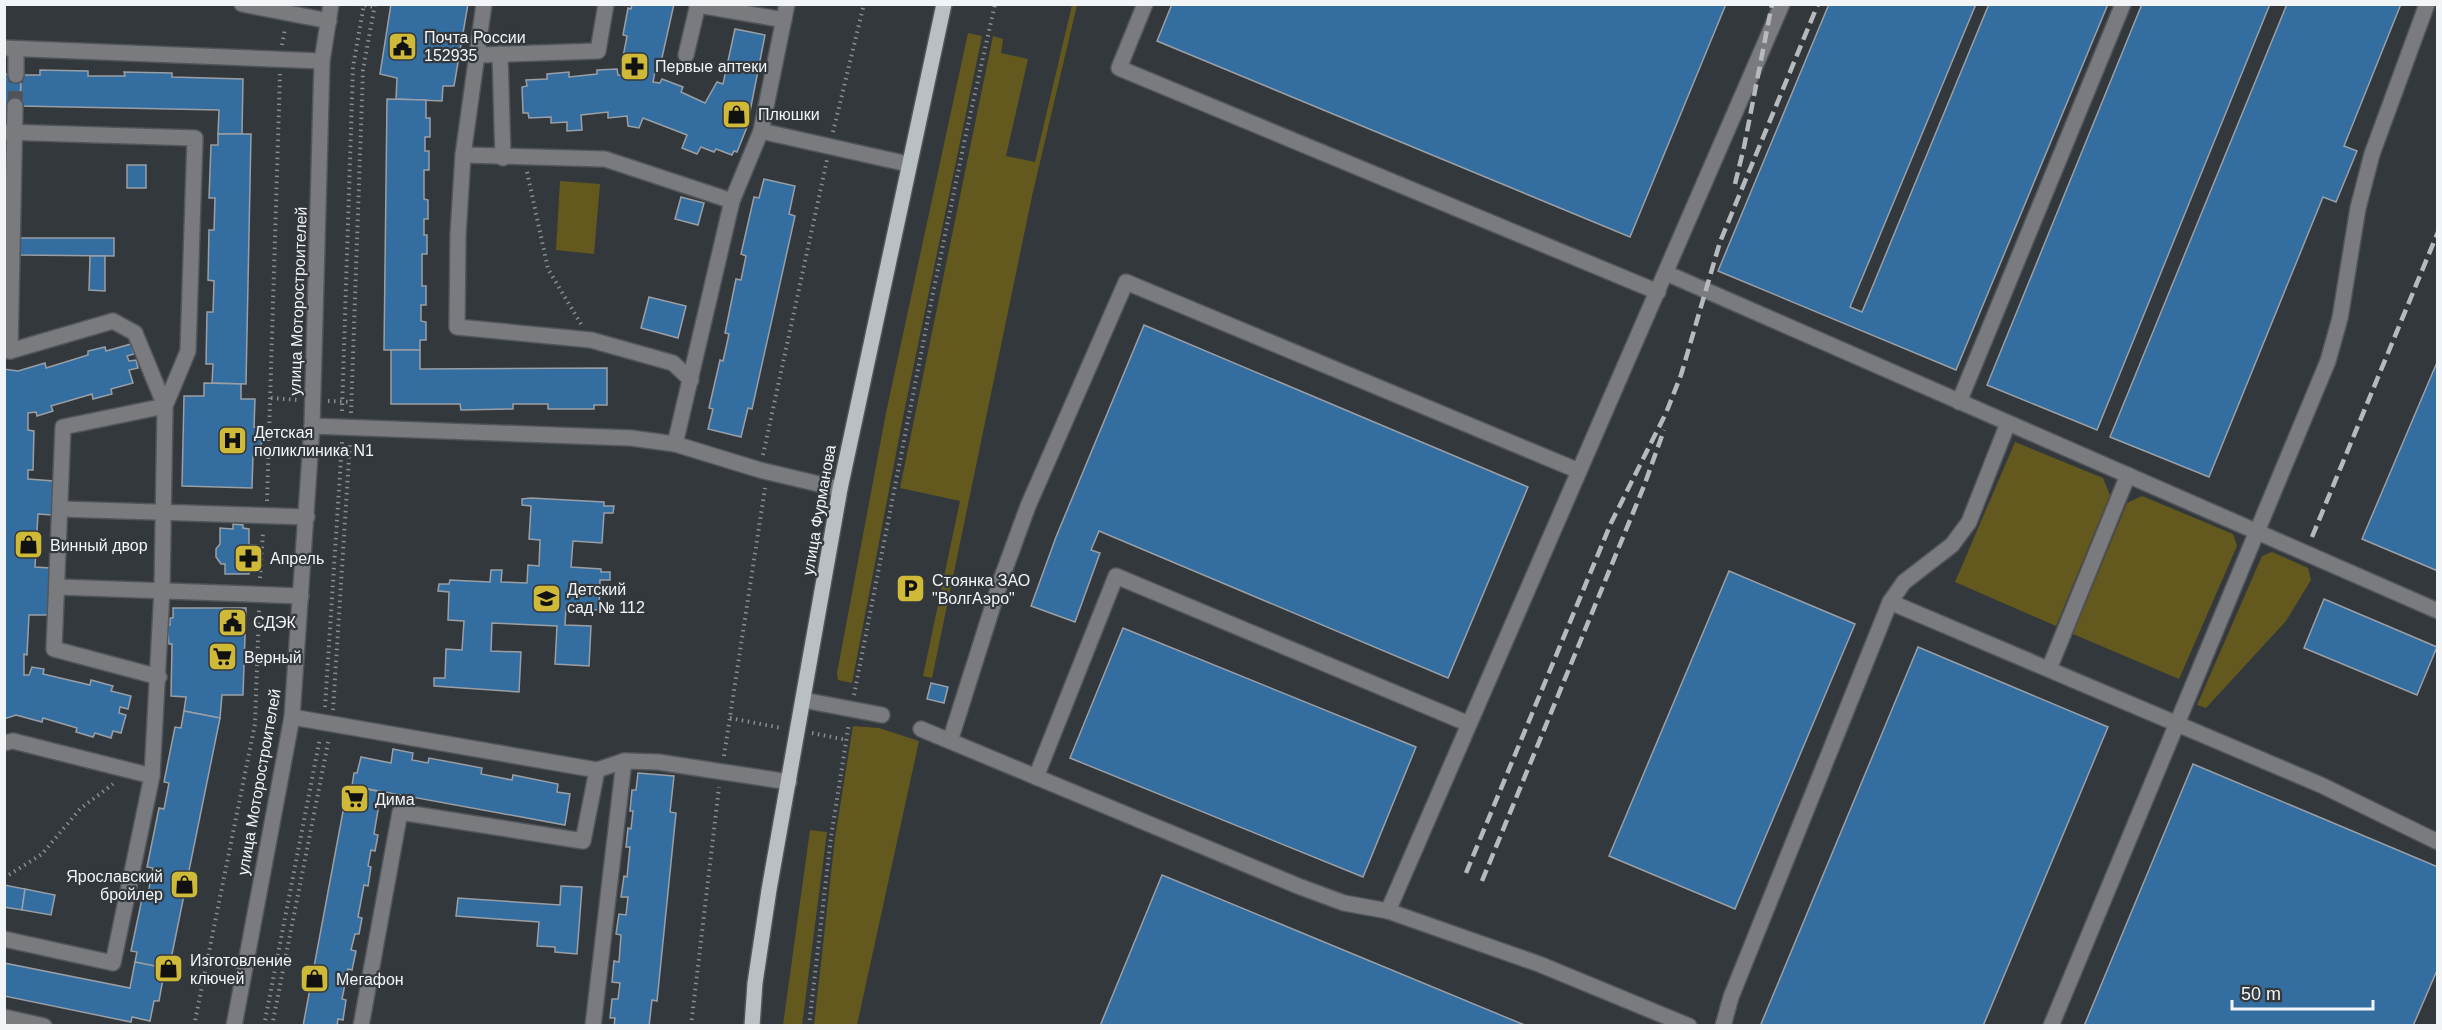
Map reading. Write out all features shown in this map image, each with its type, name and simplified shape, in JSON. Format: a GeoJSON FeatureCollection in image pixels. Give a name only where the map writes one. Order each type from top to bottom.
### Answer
{"type":"FeatureCollection","features":[{"type":"Feature","properties":{"kind":"main road","name":"улица Фурманова"},"geometry":{"type":"LineString","coordinates":[[752,1026],[755,983],[769,890],[840,489],[944,4]]}},
{"type":"Feature","properties":{"kind":"street"},"geometry":{"type":"LineString","coordinates":[[242,4],[329,21]]}},
{"type":"Feature","properties":{"kind":"street","name":"улица Моторостроителей"},"geometry":{"type":"LineString","coordinates":[[234,1026],[292,717],[312,426],[322,61],[332,4]]}},
{"type":"Feature","properties":{"kind":"street"},"geometry":{"type":"LineString","coordinates":[[484,4],[463,155],[458,235],[457,327],[591,340],[673,363],[691,380]]}},
{"type":"Feature","properties":{"kind":"street"},"geometry":{"type":"LineString","coordinates":[[477,55],[598,51],[606,4]]}},
{"type":"Feature","properties":{"kind":"street"},"geometry":{"type":"LineString","coordinates":[[1145,4],[1119,68],[1658,292]]}},
{"type":"Feature","properties":{"kind":"street"},"geometry":{"type":"LineString","coordinates":[[1388,911],[1782,4]]}},
{"type":"Feature","properties":{"kind":"street"},"geometry":{"type":"LineString","coordinates":[[1959,402],[2123,4]]}},
{"type":"Feature","properties":{"kind":"street"},"geometry":{"type":"LineString","coordinates":[[2051,1026],[2175,723],[2328,361],[2340,318],[2358,208],[2372,154],[2427,4]]}},
{"type":"Feature","properties":{"kind":"street"},"geometry":{"type":"LineString","coordinates":[[675,444],[732,201],[761,131],[786,12],[698,5],[686,55]]}},
{"type":"Feature","properties":{"kind":"street"},"geometry":{"type":"LineString","coordinates":[[15,75],[10,48],[322,61]]}},
{"type":"Feature","properties":{"kind":"street"},"geometry":{"type":"LineString","coordinates":[[500,54],[503,158]]}},
{"type":"Feature","properties":{"kind":"street"},"geometry":{"type":"LineString","coordinates":[[4,939],[113,963],[152,776],[159,677],[165,512],[165,406],[135,333],[113,321],[7,350],[9,132],[15,106]]}},
{"type":"Feature","properties":{"kind":"street"},"geometry":{"type":"LineString","coordinates":[[761,131],[908,164]]}},
{"type":"Feature","properties":{"kind":"street"},"geometry":{"type":"LineString","coordinates":[[9,132],[195,138],[188,351],[165,406]]}},
{"type":"Feature","properties":{"kind":"street"},"geometry":{"type":"LineString","coordinates":[[463,155],[525,159],[605,159],[732,201]]}},
{"type":"Feature","properties":{"kind":"street"},"geometry":{"type":"LineString","coordinates":[[1666,273],[2438,611]]}},
{"type":"Feature","properties":{"kind":"street"},"geometry":{"type":"LineString","coordinates":[[950,741],[1002,577],[1028,506],[1126,282],[1580,471]]}},
{"type":"Feature","properties":{"kind":"street"},"geometry":{"type":"LineString","coordinates":[[159,677],[54,650],[63,427],[165,406]]}},
{"type":"Feature","properties":{"kind":"street"},"geometry":{"type":"LineString","coordinates":[[1723,1026],[1731,997],[1890,602],[1904,582],[1952,545],[1968,522],[2008,423]]}},
{"type":"Feature","properties":{"kind":"street"},"geometry":{"type":"LineString","coordinates":[[312,426],[631,438],[675,444],[760,470],[840,489]]}},
{"type":"Feature","properties":{"kind":"street"},"geometry":{"type":"LineString","coordinates":[[2049,669],[2128,476]]}},
{"type":"Feature","properties":{"kind":"street"},"geometry":{"type":"LineString","coordinates":[[61,509],[307,517]]}},
{"type":"Feature","properties":{"kind":"street"},"geometry":{"type":"LineString","coordinates":[[1036,777],[1116,576],[1469,724]]}},
{"type":"Feature","properties":{"kind":"street"},"geometry":{"type":"LineString","coordinates":[[58,587],[301,596]]}},
{"type":"Feature","properties":{"kind":"street"},"geometry":{"type":"LineString","coordinates":[[1890,602],[2321,785],[2438,842]]}},
{"type":"Feature","properties":{"kind":"street"},"geometry":{"type":"LineString","coordinates":[[803,700],[882,715]]}},
{"type":"Feature","properties":{"kind":"street"},"geometry":{"type":"LineString","coordinates":[[292,717],[597,770],[624,761],[658,762],[789,782]]}},
{"type":"Feature","properties":{"kind":"street"},"geometry":{"type":"LineString","coordinates":[[921,729],[1344,903],[1388,911],[1539,964],[1689,1026]]}},
{"type":"Feature","properties":{"kind":"street"},"geometry":{"type":"LineString","coordinates":[[4,743],[13,741],[152,776]]}},
{"type":"Feature","properties":{"kind":"street"},"geometry":{"type":"LineString","coordinates":[[593,1026],[624,761]]}},
{"type":"Feature","properties":{"kind":"street"},"geometry":{"type":"LineString","coordinates":[[361,1026],[400,812],[583,841],[597,770]]}},
{"type":"Feature","properties":{"kind":"street"},"geometry":{"type":"LineString","coordinates":[[4,1017],[44,1026]]}},
{"type":"Feature","properties":{"kind":"path"},"geometry":{"type":"LineString","coordinates":[[692,1026],[722,771],[766,492],[760,470],[830,146],[864,4]]}},
{"type":"Feature","properties":{"kind":"path"},"geometry":{"type":"LineString","coordinates":[[808,1026],[831,837],[851,710],[931,304],[995,4]]}},
{"type":"Feature","properties":{"kind":"path"},"geometry":{"type":"LineString","coordinates":[[264,1026],[328,722],[327,694],[346,427],[353,67],[362,5],[374,6],[363,70],[346,427],[328,722],[272,1026]]}},
{"type":"Feature","properties":{"kind":"path"},"geometry":{"type":"LineString","coordinates":[[525,159],[542,250],[548,269],[591,340]]}},
{"type":"Feature","properties":{"kind":"path"},"geometry":{"type":"LineString","coordinates":[[4,878],[42,854],[80,809],[130,771]]}},
{"type":"Feature","properties":{"kind":"shaded area"},"geometry":{"type":"Polygon","coordinates":[[[1072,5],[1077,5],[1032,196],[932,678],[923,676],[960,501],[900,488],[993,36],[1003,39],[1001,53],[1028,59],[1006,156],[1035,162],[1072,5]]]}},
{"type":"Feature","properties":{"kind":"shaded area"},"geometry":{"type":"Polygon","coordinates":[[[968,33],[982,36],[903,417],[852,683],[838,680],[837,673],[886,413],[968,33]]]}},
{"type":"Feature","properties":{"kind":"shaded area"},"geometry":{"type":"Polygon","coordinates":[[[560,181],[600,184],[594,254],[556,250],[560,181]]]}},
{"type":"Feature","properties":{"kind":"shaded area"},"geometry":{"type":"Polygon","coordinates":[[[2015,442],[2103,478],[2110,495],[2056,626],[1955,582],[2015,442]]]}},
{"type":"Feature","properties":{"kind":"shaded area"},"geometry":{"type":"Polygon","coordinates":[[[2142,496],[2233,534],[2237,546],[2179,679],[2073,634],[2127,503],[2142,496]]]}},
{"type":"Feature","properties":{"kind":"shaded area"},"geometry":{"type":"Polygon","coordinates":[[[2272,552],[2308,568],[2311,580],[2286,621],[2206,708],[2197,705],[2262,556],[2272,552]]]}},
{"type":"Feature","properties":{"kind":"shaded area"},"geometry":{"type":"Polygon","coordinates":[[[853,726],[879,728],[919,741],[857,1025],[814,1025],[835,838],[853,726]]]}},
{"type":"Feature","properties":{"kind":"shaded area"},"geometry":{"type":"Polygon","coordinates":[[[810,830],[827,832],[802,1025],[783,1025],[810,830]]]}},
{"type":"Feature","properties":{"kind":"building"},"geometry":{"type":"Polygon","coordinates":[[[391,4],[468,4],[454,86],[443,86],[442,101],[396,99],[397,78],[380,74],[391,4]]]}},
{"type":"Feature","properties":{"kind":"building"},"geometry":{"type":"Polygon","coordinates":[[[632,4],[674,4],[661,62],[657,61],[653,82],[660,83],[662,79],[683,87],[681,92],[705,103],[717,82],[723,84],[735,29],[765,35],[747,127],[737,152],[734,151],[732,155],[716,149],[714,152],[701,147],[697,154],[682,148],[687,135],[643,118],[639,128],[628,126],[627,116],[608,118],[608,112],[581,115],[582,130],[567,131],[567,122],[551,123],[551,117],[529,118],[528,113],[523,113],[522,87],[527,86],[526,80],[547,79],[547,74],[569,72],[569,77],[597,74],[597,70],[617,69],[618,75],[624,76],[627,57],[623,57],[627,36],[623,35],[628,8],[631,9],[632,4]]]}},
{"type":"Feature","properties":{"kind":"building"},"geometry":{"type":"Polygon","coordinates":[[[1172,4],[1726,4],[1630,237],[1157,41],[1172,4]]]}},
{"type":"Feature","properties":{"kind":"building"},"geometry":{"type":"Polygon","coordinates":[[[1829,4],[1976,4],[1850,307],[1862,312],[1989,4],[2108,4],[1956,370],[1718,271],[1829,4]]]}},
{"type":"Feature","properties":{"kind":"building"},"geometry":{"type":"Polygon","coordinates":[[[2142,4],[2270,4],[2097,430],[1987,385],[2142,4]]]}},
{"type":"Feature","properties":{"kind":"building"},"geometry":{"type":"Polygon","coordinates":[[[2287,4],[2401,4],[2344,146],[2357,151],[2336,202],[2323,197],[2209,477],[2110,437],[2287,4]]]}},
{"type":"Feature","properties":{"kind":"building"},"geometry":{"type":"Polygon","coordinates":[[[40,70],[88,71],[88,76],[125,76],[124,72],[172,73],[172,77],[243,79],[242,134],[218,134],[219,110],[20,106],[21,75],[40,75],[40,70]]]}},
{"type":"Feature","properties":{"kind":"building"},"geometry":{"type":"Polygon","coordinates":[[[4,74],[21,75],[20,106],[4,106],[4,74]]]}},
{"type":"Feature","properties":{"kind":"building"},"geometry":{"type":"Polygon","coordinates":[[[387,99],[426,100],[426,118],[430,118],[430,137],[425,137],[425,151],[429,151],[429,170],[424,170],[424,199],[428,200],[428,219],[424,219],[427,254],[422,254],[422,286],[426,286],[426,305],[421,305],[421,321],[426,322],[426,340],[420,340],[420,350],[384,350],[387,99]]]}},
{"type":"Feature","properties":{"kind":"building"},"geometry":{"type":"Polygon","coordinates":[[[218,134],[251,134],[246,384],[212,383],[213,364],[206,364],[207,312],[213,312],[214,281],[208,280],[209,230],[214,230],[215,198],[209,198],[211,145],[218,145],[218,134]]]}},
{"type":"Feature","properties":{"kind":"building"},"geometry":{"type":"Polygon","coordinates":[[[127,165],[146,165],[146,188],[127,188],[127,165]]]}},
{"type":"Feature","properties":{"kind":"building"},"geometry":{"type":"Polygon","coordinates":[[[764,179],[795,186],[789,214],[795,216],[752,409],[748,408],[741,437],[708,429],[713,409],[709,408],[720,360],[723,361],[729,334],[725,333],[736,279],[741,280],[746,256],[741,254],[754,197],[759,198],[764,179]]]}},
{"type":"Feature","properties":{"kind":"building"},"geometry":{"type":"Polygon","coordinates":[[[681,197],[704,203],[698,225],[675,219],[681,197]]]}},
{"type":"Feature","properties":{"kind":"building"},"geometry":{"type":"Polygon","coordinates":[[[19,238],[114,238],[114,256],[19,255],[19,238]]]}},
{"type":"Feature","properties":{"kind":"building"},"geometry":{"type":"Polygon","coordinates":[[[90,256],[105,256],[105,291],[89,290],[90,256]]]}},
{"type":"Feature","properties":{"kind":"building"},"geometry":{"type":"Polygon","coordinates":[[[649,297],[686,306],[678,338],[641,328],[649,297]]]}},
{"type":"Feature","properties":{"kind":"building"},"geometry":{"type":"Polygon","coordinates":[[[1144,325],[1528,487],[1448,678],[1099,531],[1091,550],[1100,553],[1075,622],[1031,606],[1056,537],[1144,325]]]}},
{"type":"Feature","properties":{"kind":"building"},"geometry":{"type":"Polygon","coordinates":[[[131,344],[134,354],[127,356],[129,361],[136,360],[138,368],[129,370],[133,383],[111,389],[112,394],[93,399],[92,394],[51,406],[53,411],[37,416],[36,412],[28,413],[28,430],[34,431],[33,470],[28,470],[28,479],[54,481],[52,515],[38,514],[35,567],[51,568],[50,615],[29,615],[24,675],[29,675],[32,667],[44,669],[43,674],[90,685],[91,680],[113,686],[111,691],[131,696],[128,709],[120,707],[119,713],[126,715],[121,733],[113,731],[111,738],[95,733],[93,737],[76,732],[77,728],[43,718],[42,722],[16,715],[4,719],[4,369],[18,371],[45,363],[46,368],[88,355],[88,351],[105,347],[106,351],[131,344]]]}},
{"type":"Feature","properties":{"kind":"building"},"geometry":{"type":"Polygon","coordinates":[[[391,350],[420,350],[420,369],[607,368],[607,405],[594,405],[594,409],[548,409],[548,404],[513,404],[513,409],[461,410],[460,404],[391,404],[391,350]]]}},
{"type":"Feature","properties":{"kind":"building"},"geometry":{"type":"Polygon","coordinates":[[[2438,360],[2438,571],[2362,539],[2438,360]]]}},
{"type":"Feature","properties":{"kind":"building"},"geometry":{"type":"Polygon","coordinates":[[[204,383],[241,384],[241,399],[255,399],[254,427],[262,427],[261,456],[253,456],[252,488],[182,486],[184,396],[204,396],[204,383]]]}},
{"type":"Feature","properties":{"kind":"building"},"geometry":{"type":"Polygon","coordinates":[[[522,499],[604,502],[604,506],[614,506],[613,513],[604,513],[602,543],[573,541],[571,567],[601,569],[601,572],[610,572],[610,580],[600,580],[599,610],[566,608],[565,625],[591,626],[589,666],[555,664],[557,626],[492,623],[491,651],[521,652],[519,692],[434,686],[434,678],[445,678],[446,649],[462,650],[464,621],[448,620],[449,592],[438,591],[439,584],[449,584],[450,580],[490,582],[491,570],[502,570],[501,582],[527,583],[528,565],[539,566],[540,540],[529,539],[531,506],[522,505],[522,499]]]}},
{"type":"Feature","properties":{"kind":"building"},"geometry":{"type":"Polygon","coordinates":[[[233,524],[243,525],[243,528],[249,529],[249,545],[256,545],[256,566],[249,566],[249,574],[225,574],[225,564],[221,564],[216,557],[216,549],[220,544],[220,528],[233,529],[233,524]]]}},
{"type":"Feature","properties":{"kind":"building"},"geometry":{"type":"Polygon","coordinates":[[[1729,571],[1855,624],[1735,909],[1609,856],[1729,571]]]}},
{"type":"Feature","properties":{"kind":"building"},"geometry":{"type":"Polygon","coordinates":[[[2324,599],[2437,647],[2417,695],[2304,648],[2324,599]]]}},
{"type":"Feature","properties":{"kind":"building"},"geometry":{"type":"Polygon","coordinates":[[[173,608],[246,608],[243,695],[222,695],[220,718],[184,711],[186,697],[171,696],[172,644],[169,644],[167,625],[170,625],[170,618],[173,618],[173,608]]]}},
{"type":"Feature","properties":{"kind":"building"},"geometry":{"type":"Polygon","coordinates":[[[1123,628],[1416,747],[1363,877],[1070,758],[1123,628]]]}},
{"type":"Feature","properties":{"kind":"building"},"geometry":{"type":"Polygon","coordinates":[[[1918,647],[2108,727],[1983,1026],[1764,1026],[1761,1024],[1918,647]]]}},
{"type":"Feature","properties":{"kind":"building"},"geometry":{"type":"Polygon","coordinates":[[[931,683],[948,687],[944,703],[927,699],[931,683]]]}},
{"type":"Feature","properties":{"kind":"building"},"geometry":{"type":"Polygon","coordinates":[[[184,711],[220,718],[169,969],[135,962],[137,952],[131,951],[143,894],[148,894],[153,868],[147,867],[159,808],[164,809],[169,783],[164,782],[175,727],[181,728],[184,711]]]}},
{"type":"Feature","properties":{"kind":"building"},"geometry":{"type":"Polygon","coordinates":[[[393,749],[413,753],[412,760],[428,763],[429,758],[482,768],[481,774],[512,780],[513,775],[558,784],[557,792],[570,794],[565,825],[352,786],[354,773],[357,773],[361,757],[391,763],[393,749]]]}},
{"type":"Feature","properties":{"kind":"building"},"geometry":{"type":"Polygon","coordinates":[[[2193,764],[2438,867],[2438,968],[2413,1026],[2084,1026],[2193,764]]]}},
{"type":"Feature","properties":{"kind":"building"},"geometry":{"type":"Polygon","coordinates":[[[638,773],[674,776],[670,812],[676,813],[657,1001],[652,1000],[649,1026],[614,1026],[615,1018],[610,1018],[612,999],[618,999],[620,983],[612,982],[614,961],[619,962],[621,935],[616,934],[619,914],[626,915],[628,897],[621,897],[624,876],[627,877],[630,847],[626,847],[633,811],[630,811],[632,790],[636,790],[638,773]]]}},
{"type":"Feature","properties":{"kind":"building"},"geometry":{"type":"Polygon","coordinates":[[[352,786],[381,792],[374,834],[378,835],[375,851],[371,850],[368,886],[364,885],[358,917],[362,918],[359,934],[355,934],[351,950],[356,951],[352,970],[348,969],[342,999],[346,1000],[343,1020],[338,1019],[337,1026],[303,1026],[344,806],[348,807],[352,786]]]}},
{"type":"Feature","properties":{"kind":"building"},"geometry":{"type":"Polygon","coordinates":[[[1162,875],[1527,1026],[1100,1026],[1162,875]]]}},
{"type":"Feature","properties":{"kind":"building"},"geometry":{"type":"Polygon","coordinates":[[[4,885],[25,889],[22,910],[4,907],[4,885]]]}},
{"type":"Feature","properties":{"kind":"building"},"geometry":{"type":"Polygon","coordinates":[[[561,886],[582,887],[577,954],[555,952],[555,947],[537,946],[539,922],[456,916],[458,898],[560,905],[561,886]]]}},
{"type":"Feature","properties":{"kind":"building"},"geometry":{"type":"Polygon","coordinates":[[[25,889],[55,895],[51,915],[22,910],[25,889]]]}},
{"type":"Feature","properties":{"kind":"building"},"geometry":{"type":"Polygon","coordinates":[[[135,962],[165,968],[159,1001],[154,1001],[150,1021],[132,1017],[131,1022],[4,996],[4,963],[130,988],[135,962]]]}},
{"type":"Feature","properties":{"kind":"tunnel"},"geometry":{"type":"LineString","coordinates":[[15,106],[16,75]]}},
{"type":"Feature","properties":{"kind":"railway"},"geometry":{"type":"LineString","coordinates":[[1735,184],[1772,4]]}},
{"type":"Feature","properties":{"kind":"railway"},"geometry":{"type":"LineString","coordinates":[[1466,873],[1611,523],[1666,413],[1681,375],[1720,242],[1818,4]]}},
{"type":"Feature","properties":{"kind":"railway"},"geometry":{"type":"LineString","coordinates":[[2312,537],[2438,232]]}},
{"type":"Feature","properties":{"kind":"railway"},"geometry":{"type":"LineString","coordinates":[[1482,881],[1644,486],[1664,430]]}},
{"type":"Feature","properties":{"kind":"place","name":"Почта России 152935"},"geometry":{"type":"Point","coordinates":[403,46]}},
{"type":"Feature","properties":{"kind":"place","name":"Первые аптеки"},"geometry":{"type":"Point","coordinates":[634,66]}},
{"type":"Feature","properties":{"kind":"place","name":"Плюшки"},"geometry":{"type":"Point","coordinates":[737,114]}},
{"type":"Feature","properties":{"kind":"place","name":"Детская поликлиника N1"},"geometry":{"type":"Point","coordinates":[233,441]}},
{"type":"Feature","properties":{"kind":"place","name":"Винный двор"},"geometry":{"type":"Point","coordinates":[29,545]}},
{"type":"Feature","properties":{"kind":"place","name":"Апрель"},"geometry":{"type":"Point","coordinates":[249,558]}},
{"type":"Feature","properties":{"kind":"place","name":"Стоянка ЗАО \"ВолгАэро\""},"geometry":{"type":"Point","coordinates":[911,589]}},
{"type":"Feature","properties":{"kind":"place","name":"Детский сад № 112"},"geometry":{"type":"Point","coordinates":[546,598]}},
{"type":"Feature","properties":{"kind":"place","name":"СДЭК"},"geometry":{"type":"Point","coordinates":[232,622]}},
{"type":"Feature","properties":{"kind":"place","name":"Верный"},"geometry":{"type":"Point","coordinates":[223,657]}},
{"type":"Feature","properties":{"kind":"place","name":"Дима"},"geometry":{"type":"Point","coordinates":[354,799]}},
{"type":"Feature","properties":{"kind":"place","name":"Ярославский бройлер"},"geometry":{"type":"Point","coordinates":[184,885]}},
{"type":"Feature","properties":{"kind":"place","name":"Изготовление ключей"},"geometry":{"type":"Point","coordinates":[169,969]}},
{"type":"Feature","properties":{"kind":"place","name":"Мегафон"},"geometry":{"type":"Point","coordinates":[315,979]}}]}
